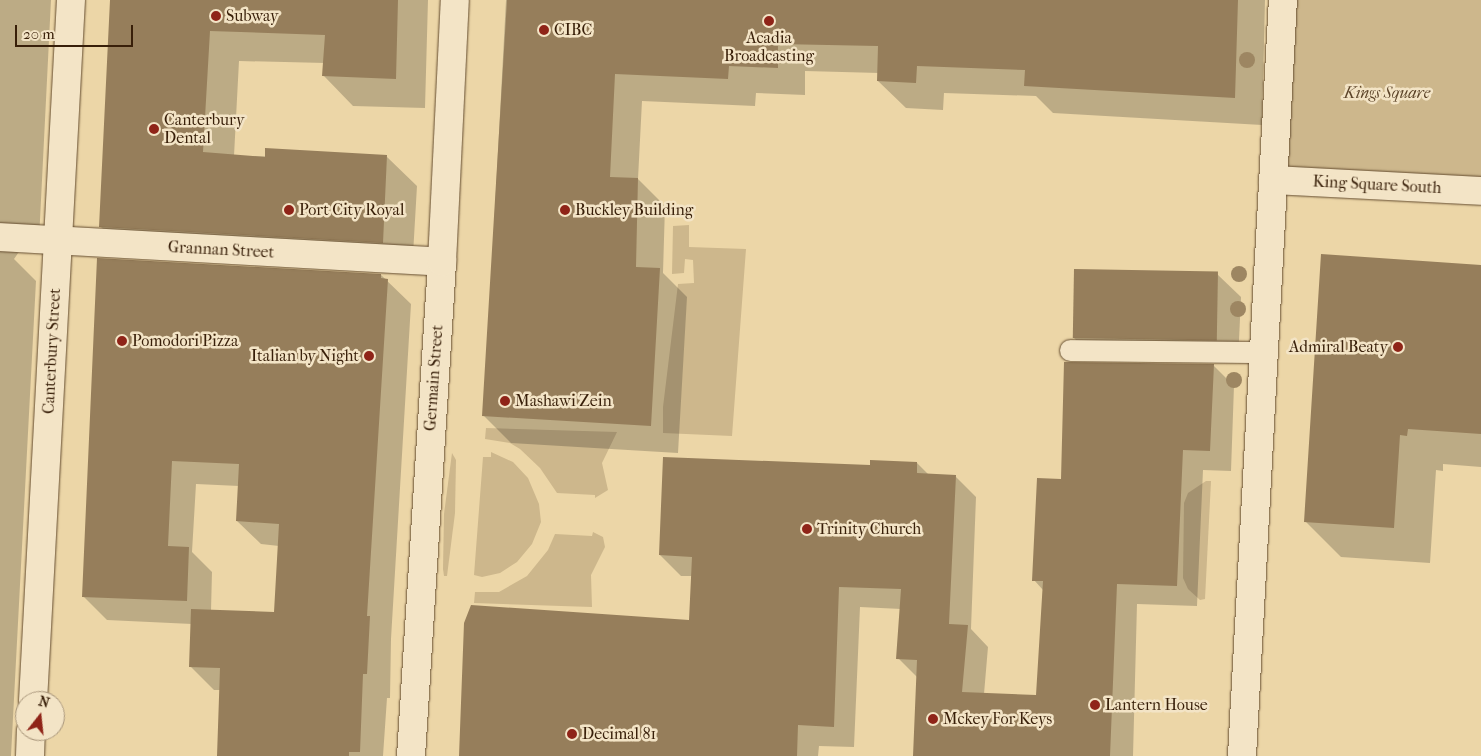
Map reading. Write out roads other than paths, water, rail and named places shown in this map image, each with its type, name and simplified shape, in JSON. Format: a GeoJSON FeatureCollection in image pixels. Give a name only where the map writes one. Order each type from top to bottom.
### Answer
{"type":"FeatureCollection","features":[{"type":"Feature","properties":{"kind":"street","name":"Canterbury Street"},"geometry":{"type":"LineString","coordinates":[[34,691],[71,0]]}},
{"type":"Feature","properties":{"kind":"street","name":"Germain Street"},"geometry":{"type":"LineString","coordinates":[[411,756],[442,262],[455,0]]}},
{"type":"Feature","properties":{"kind":"street"},"geometry":{"type":"LineString","coordinates":[[1242,756],[1283,0]]}},
{"type":"Feature","properties":{"kind":"street","name":"King Square South"},"geometry":{"type":"LineString","coordinates":[[1273,180],[1481,191]]}},
{"type":"Feature","properties":{"kind":"street","name":"Grannan Street"},"geometry":{"type":"LineString","coordinates":[[0,237],[442,262]]}},
{"type":"Feature","properties":{"kind":"street"},"geometry":{"type":"LineString","coordinates":[[30,756],[31,741]]}},
{"type":"Feature","properties":{"kind":"lane"},"geometry":{"type":"LineString","coordinates":[[1070,350],[1264,352]]}},
{"type":"Feature","properties":{"kind":"place","name":"Subway"},"geometry":{"type":"Point","coordinates":[216,16]}},
{"type":"Feature","properties":{"kind":"place","name":"Acadia Broadcasting"},"geometry":{"type":"Point","coordinates":[769,21]}},
{"type":"Feature","properties":{"kind":"place","name":"CIBC"},"geometry":{"type":"Point","coordinates":[544,30]}},
{"type":"Feature","properties":{"kind":"place","name":"Canterbury Dental"},"geometry":{"type":"Point","coordinates":[154,129]}},
{"type":"Feature","properties":{"kind":"place","name":"Port City Royal"},"geometry":{"type":"Point","coordinates":[289,210]}},
{"type":"Feature","properties":{"kind":"place","name":"Buckley Building"},"geometry":{"type":"Point","coordinates":[565,210]}},
{"type":"Feature","properties":{"kind":"place","name":"Pomodori Pizza"},"geometry":{"type":"Point","coordinates":[122,341]}},
{"type":"Feature","properties":{"kind":"place","name":"Admiral Beaty"},"geometry":{"type":"Point","coordinates":[1398,347]}},
{"type":"Feature","properties":{"kind":"place","name":"Italian by Night"},"geometry":{"type":"Point","coordinates":[369,356]}},
{"type":"Feature","properties":{"kind":"place","name":"Mashawi Zein"},"geometry":{"type":"Point","coordinates":[505,401]}},
{"type":"Feature","properties":{"kind":"place","name":"Trinity Church"},"geometry":{"type":"Point","coordinates":[807,529]}},
{"type":"Feature","properties":{"kind":"place","name":"Lantern House"},"geometry":{"type":"Point","coordinates":[1095,705]}},
{"type":"Feature","properties":{"kind":"place","name":"Mckey For Keys"},"geometry":{"type":"Point","coordinates":[933,719]}},
{"type":"Feature","properties":{"kind":"place","name":"Decimal 81"},"geometry":{"type":"Point","coordinates":[572,734]}},
{"type":"Feature","properties":{"kind":"park label","name":"Kings Square"},"geometry":{"type":"Point","coordinates":[1387,93]}}]}
